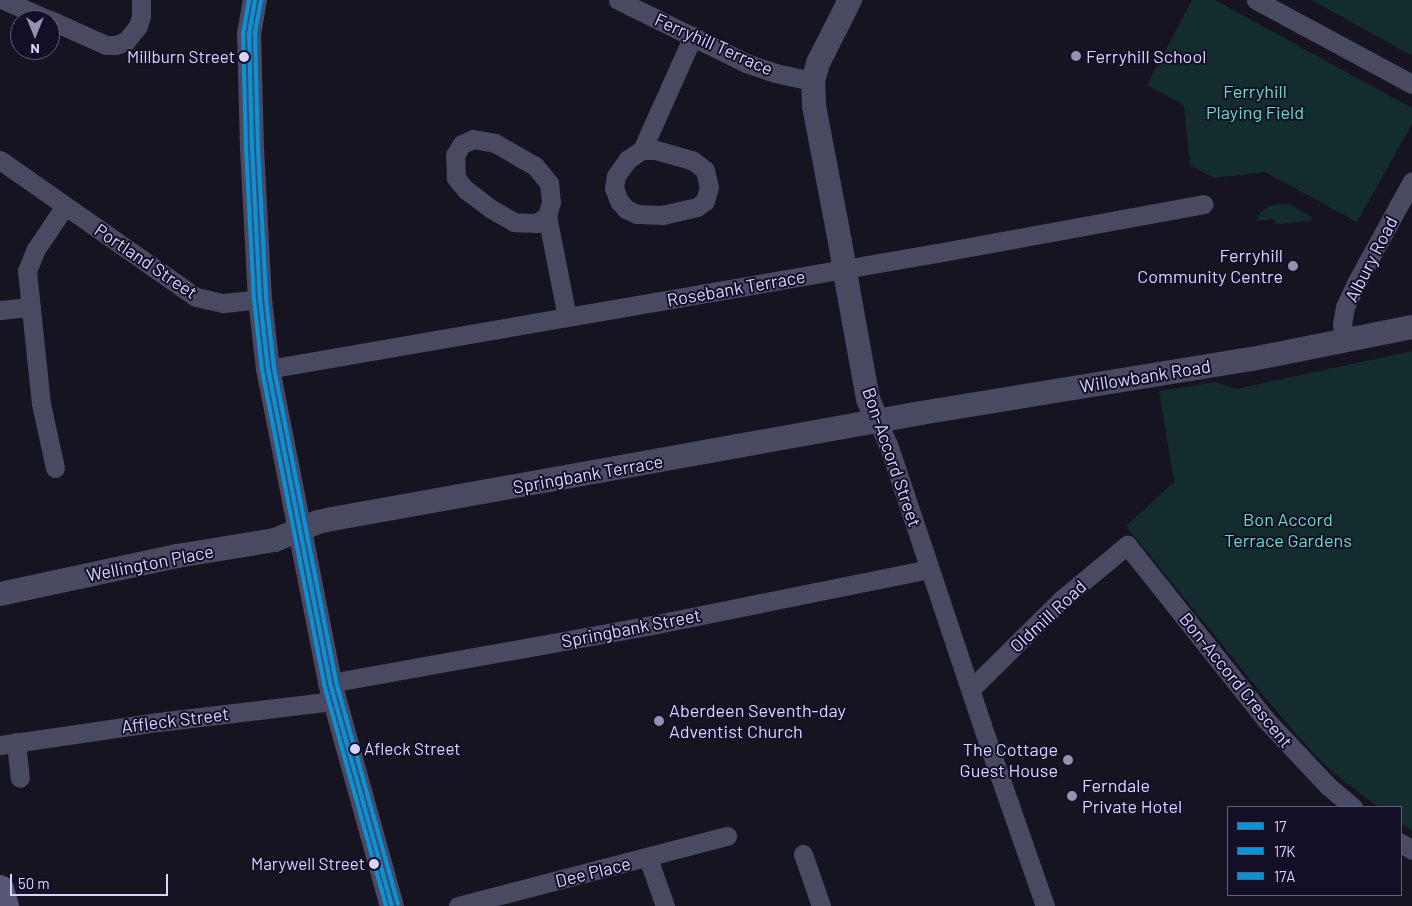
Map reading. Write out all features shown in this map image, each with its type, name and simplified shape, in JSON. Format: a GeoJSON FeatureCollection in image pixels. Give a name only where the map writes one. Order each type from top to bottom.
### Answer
{"type":"FeatureCollection","features":[{"type":"Feature","properties":{"kind":"main road"},"geometry":{"type":"LineString","coordinates":[[0,890],[5,906]]}},
{"type":"Feature","properties":{"kind":"street"},"geometry":{"type":"LineString","coordinates":[[4,0],[27,10]]}},
{"type":"Feature","properties":{"kind":"street"},"geometry":{"type":"LineString","coordinates":[[60,24],[106,45],[116,45],[126,40],[138,26],[141,16],[141,0]]}},
{"type":"Feature","properties":{"kind":"street"},"geometry":{"type":"LineString","coordinates":[[255,0],[249,34],[260,299],[268,369],[333,692],[392,906]]}},
{"type":"Feature","properties":{"kind":"street","name":"Ferryhill Terrace"},"geometry":{"type":"LineString","coordinates":[[618,0],[746,63],[775,73],[813,81]]}},
{"type":"Feature","properties":{"kind":"street","name":"Bon-Accord Street"},"geometry":{"type":"LineString","coordinates":[[850,0],[818,63],[813,81],[814,106],[868,399],[888,444],[1045,906]]}},
{"type":"Feature","properties":{"kind":"street"},"geometry":{"type":"LineString","coordinates":[[1256,0],[1412,84]]}},
{"type":"Feature","properties":{"kind":"street"},"geometry":{"type":"LineString","coordinates":[[642,150],[662,151],[692,160],[705,170],[709,187],[705,201],[697,207],[663,215],[637,214],[626,209],[619,201],[614,188],[616,176],[627,160],[642,150],[693,36]]}},
{"type":"Feature","properties":{"kind":"street"},"geometry":{"type":"LineString","coordinates":[[548,216],[537,223],[514,222],[490,208],[466,190],[456,178],[455,156],[462,144],[473,139],[495,143],[535,166],[549,183],[551,202],[548,216],[567,317]]}},
{"type":"Feature","properties":{"kind":"street","name":"Portland Street"},"geometry":{"type":"LineString","coordinates":[[0,160],[196,297],[223,303],[260,299]]}},
{"type":"Feature","properties":{"kind":"street","name":"Albury Road"},"geometry":{"type":"LineString","coordinates":[[1345,341],[1342,324],[1345,307],[1356,283],[1412,181]]}},
{"type":"Feature","properties":{"kind":"street","name":"Rosebank Terrace"},"geometry":{"type":"LineString","coordinates":[[268,369],[1204,204]]}},
{"type":"Feature","properties":{"kind":"street"},"geometry":{"type":"LineString","coordinates":[[55,468],[41,404],[27,271],[36,249],[66,206]]}},
{"type":"Feature","properties":{"kind":"street"},"geometry":{"type":"LineString","coordinates":[[0,310],[31,307]]}},
{"type":"Feature","properties":{"kind":"street","name":"Willowbank Road"},"geometry":{"type":"LineString","coordinates":[[878,422],[1252,359],[1412,327]]}},
{"type":"Feature","properties":{"kind":"street","name":"Springbank Terrace"},"geometry":{"type":"LineString","coordinates":[[300,530],[332,519],[878,422]]}},
{"type":"Feature","properties":{"kind":"street","name":"Wellington Place"},"geometry":{"type":"LineString","coordinates":[[0,594],[177,556],[275,540],[300,530]]}},
{"type":"Feature","properties":{"kind":"street","name":"Oldmill Road"},"geometry":{"type":"LineString","coordinates":[[971,689],[1062,600],[1127,545]]}},
{"type":"Feature","properties":{"kind":"street","name":"Bon-Accord Crescent"},"geometry":{"type":"LineString","coordinates":[[1127,545],[1266,720],[1328,786],[1352,806]]}},
{"type":"Feature","properties":{"kind":"street","name":"Springbank Street"},"geometry":{"type":"LineString","coordinates":[[333,692],[930,569]]}},
{"type":"Feature","properties":{"kind":"street","name":"Affleck Street"},"geometry":{"type":"LineString","coordinates":[[20,778],[8,744],[158,722],[333,692]]}},
{"type":"Feature","properties":{"kind":"street","name":"Dee Place"},"geometry":{"type":"LineString","coordinates":[[458,906],[727,836]]}},
{"type":"Feature","properties":{"kind":"street"},"geometry":{"type":"LineString","coordinates":[[803,854],[821,906]]}},
{"type":"Feature","properties":{"kind":"street"},"geometry":{"type":"LineString","coordinates":[[648,858],[665,906]]}},
{"type":"Feature","properties":{"kind":"green space","name":"Ferryhill Playing Field"},"geometry":{"type":"Polygon","coordinates":[[[1192,0],[1215,0],[1412,108],[1412,124],[1357,222],[1265,172],[1215,178],[1190,166],[1184,105],[1147,85],[1192,0]]]}},
{"type":"Feature","properties":{"kind":"green space"},"geometry":{"type":"Polygon","coordinates":[[[1312,0],[1412,0],[1412,56],[1312,0]]]}},
{"type":"Feature","properties":{"kind":"green space"},"geometry":{"type":"Polygon","coordinates":[[[1289,204],[1312,217],[1311,221],[1275,224],[1274,219],[1256,221],[1261,212],[1272,205],[1289,204]]]}},
{"type":"Feature","properties":{"kind":"green space","name":"Bon Accord Terrace Gardens"},"geometry":{"type":"Polygon","coordinates":[[[1412,351],[1412,831],[1402,824],[1402,806],[1377,806],[1336,775],[1312,752],[1261,693],[1126,526],[1174,482],[1159,391],[1215,382],[1236,389],[1412,351]]]}},
{"type":"Feature","properties":{"kind":"transit line","name":"17K"},"geometry":{"type":"LineString","coordinates":[[249,0],[243,33],[246,148],[254,299],[262,370],[324,684],[386,906]]}},
{"type":"Feature","properties":{"kind":"transit line","name":"17"},"geometry":{"type":"LineString","coordinates":[[255,0],[249,33],[252,148],[260,299],[268,369],[330,683],[392,906]]}},
{"type":"Feature","properties":{"kind":"transit line","name":"17A"},"geometry":{"type":"LineString","coordinates":[[261,1],[255,33],[258,148],[266,298],[274,368],[336,682],[398,904]]}},
{"type":"Feature","properties":{"kind":"place","name":"Ferryhill School"},"geometry":{"type":"Point","coordinates":[1076,56]}},
{"type":"Feature","properties":{"kind":"place","name":"Millburn Street"},"geometry":{"type":"Point","coordinates":[244,57]}},
{"type":"Feature","properties":{"kind":"place","name":"Ferryhill Community Centre"},"geometry":{"type":"Point","coordinates":[1293,266]}},
{"type":"Feature","properties":{"kind":"place","name":"Aberdeen Seventh-day Adventist Church"},"geometry":{"type":"Point","coordinates":[659,721]}},
{"type":"Feature","properties":{"kind":"place","name":"Afleck Street"},"geometry":{"type":"Point","coordinates":[355,749]}},
{"type":"Feature","properties":{"kind":"place","name":"The Cottage Guest House"},"geometry":{"type":"Point","coordinates":[1068,760]}},
{"type":"Feature","properties":{"kind":"place","name":"Ferndale Private Hotel"},"geometry":{"type":"Point","coordinates":[1072,796]}},
{"type":"Feature","properties":{"kind":"place","name":"Marywell Street"},"geometry":{"type":"Point","coordinates":[374,864]}}]}
